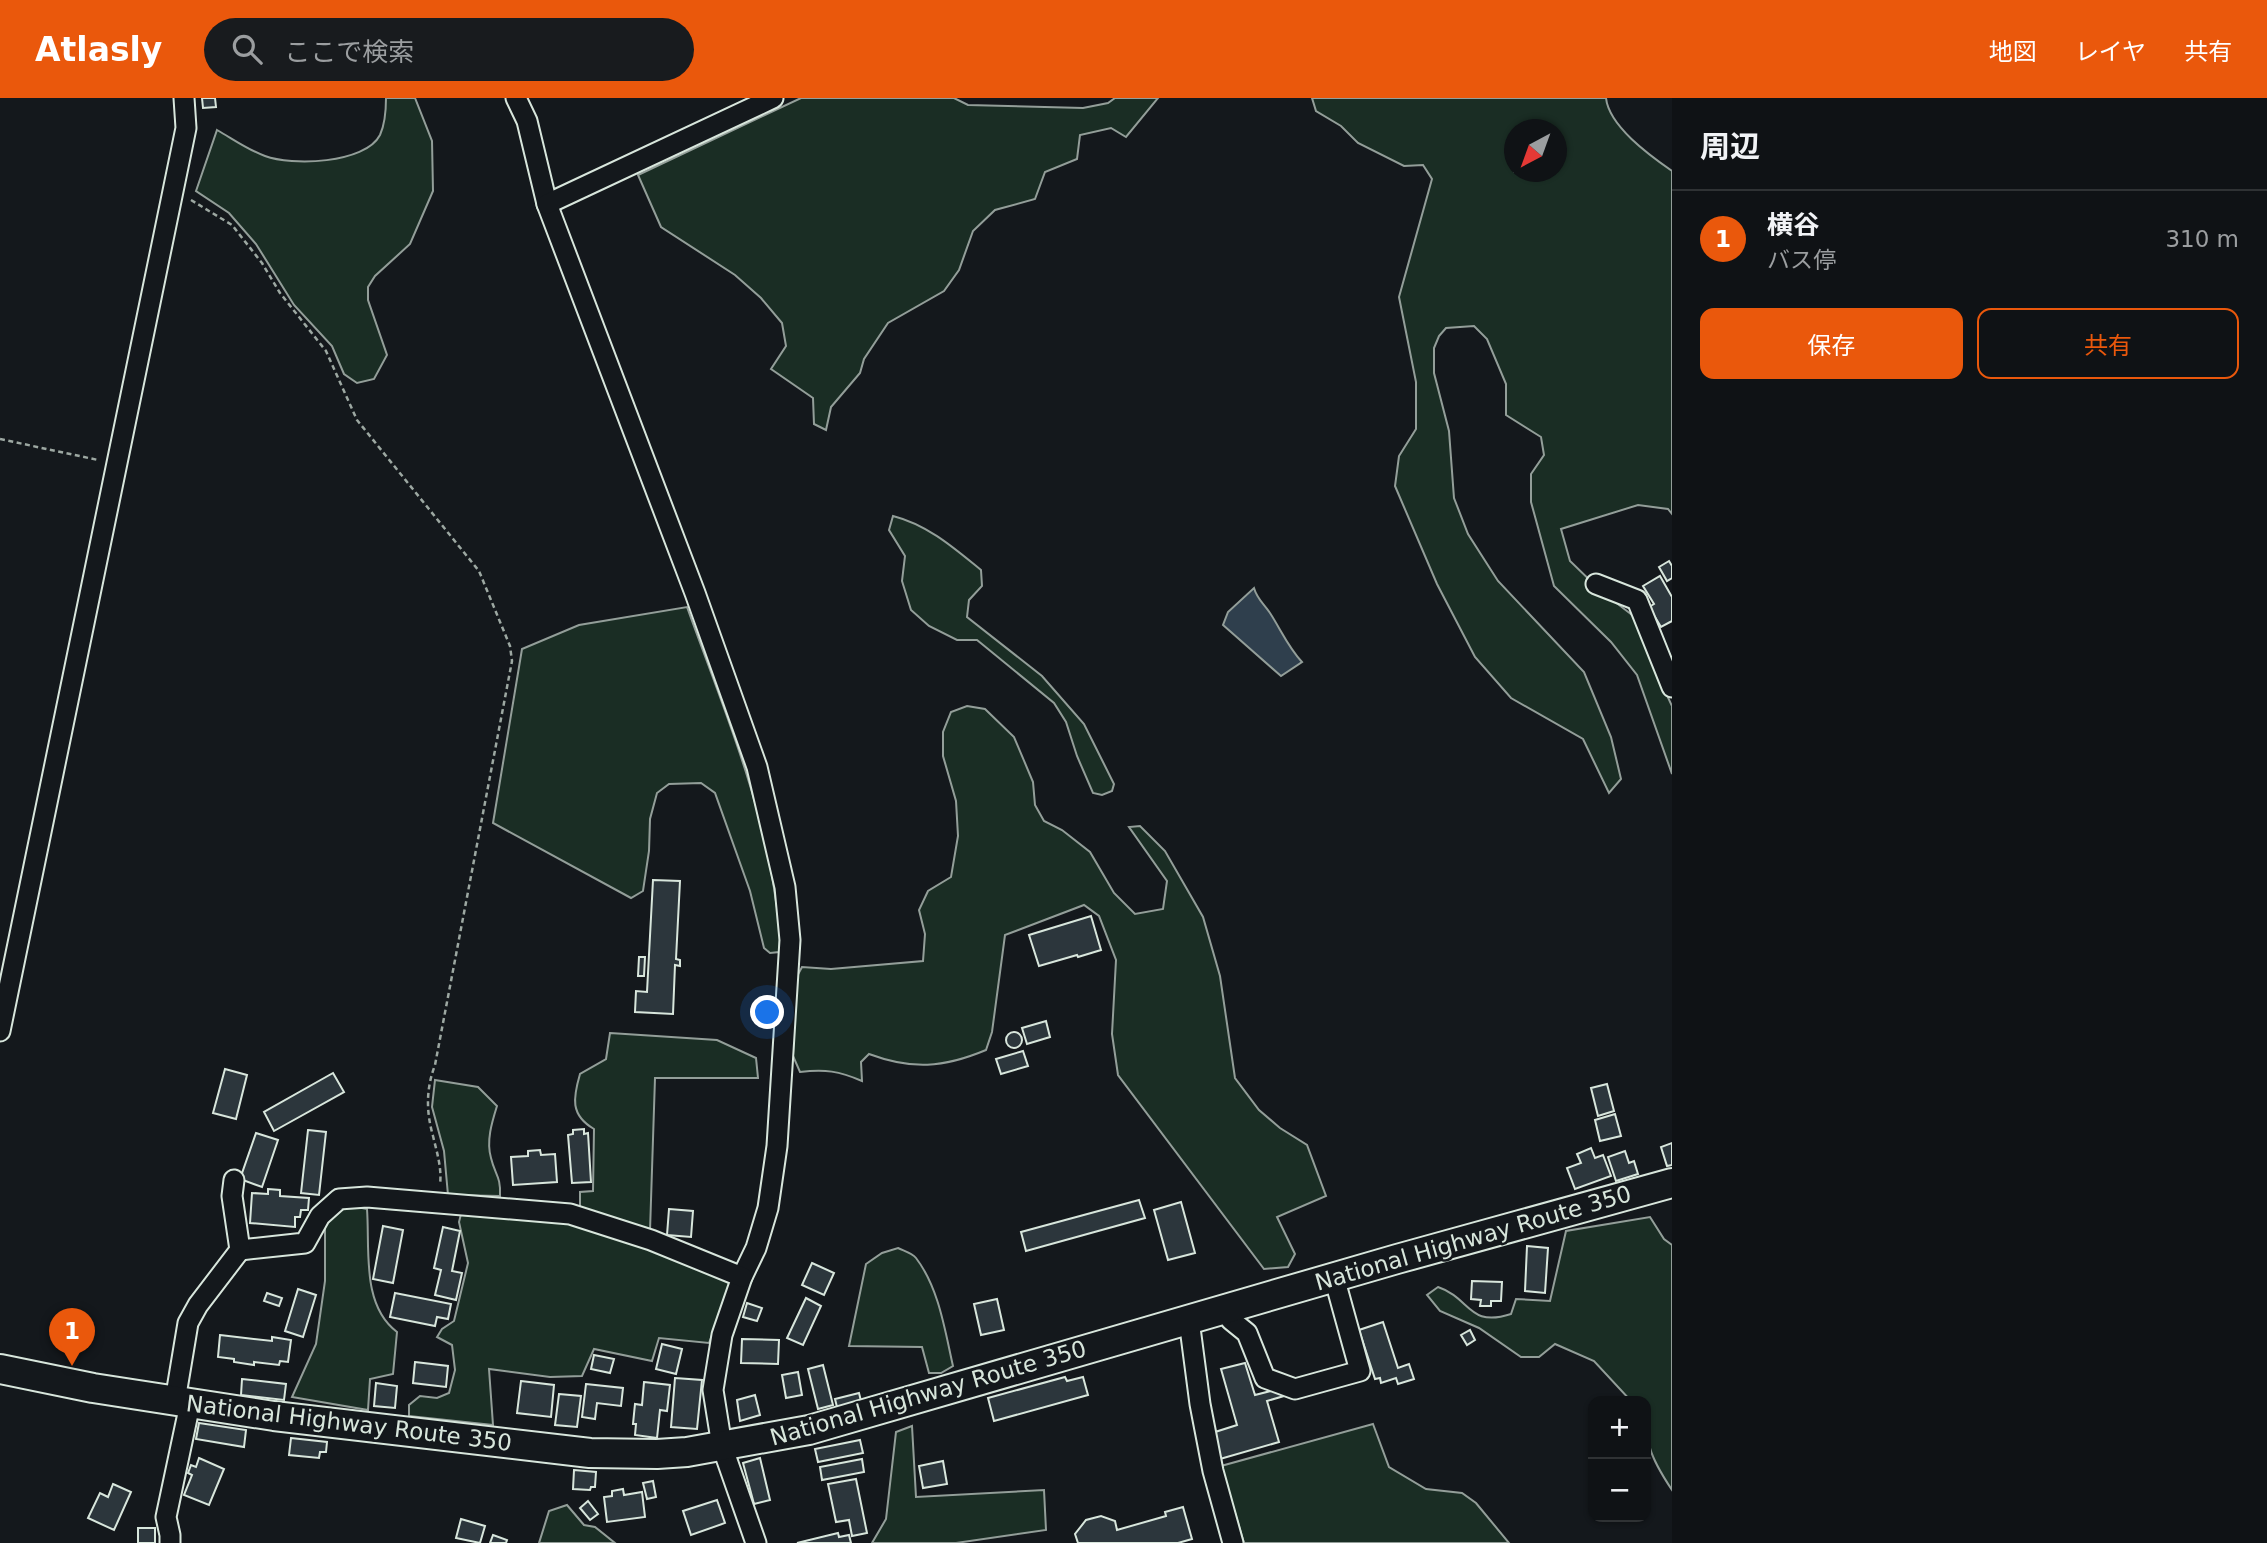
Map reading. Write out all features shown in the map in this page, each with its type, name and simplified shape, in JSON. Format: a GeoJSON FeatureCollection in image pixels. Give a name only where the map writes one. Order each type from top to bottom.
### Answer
{"type":"FeatureCollection","features":[{"type":"Feature","properties":{"kind":"highway","name":"National Highway Route 350"},"geometry":{"type":"LineString","coordinates":[[0,1369],[93,1388],[183,1402],[590,1453],[657,1454],[722,1447],[809,1430],[1334,1277],[1672,1183]]}},
{"type":"Feature","properties":{"kind":"street"},"geometry":{"type":"LineString","coordinates":[[0,1031],[186,128],[184,98]]}},
{"type":"Feature","properties":{"kind":"street"},"geometry":{"type":"LineString","coordinates":[[516,98],[527,121],[547,204],[695,593],[757,767],[785,887],[790,940],[778,1146],[768,1208],[756,1248],[742,1277],[722,1335],[713,1390],[722,1447],[755,1543]]}},
{"type":"Feature","properties":{"kind":"street"},"geometry":{"type":"LineString","coordinates":[[547,204],[773,98]]}},
{"type":"Feature","properties":{"kind":"street"},"geometry":{"type":"LineString","coordinates":[[1596,584],[1637,600],[1665,641],[1672,687]]}},
{"type":"Feature","properties":{"kind":"street"},"geometry":{"type":"LineString","coordinates":[[175,1540],[166,1517],[183,1402],[188,1323],[240,1250],[232,1196],[234,1180]]}},
{"type":"Feature","properties":{"kind":"street"},"geometry":{"type":"LineString","coordinates":[[240,1250],[305,1243],[320,1216],[339,1199],[367,1196],[570,1214],[651,1240],[742,1277]]}},
{"type":"Feature","properties":{"kind":"street"},"geometry":{"type":"LineString","coordinates":[[1227,1308],[1231,1320],[1247,1333],[1265,1378],[1295,1389],[1360,1371],[1334,1277]]}},
{"type":"Feature","properties":{"kind":"street"},"geometry":{"type":"LineString","coordinates":[[1189,1320],[1200,1404],[1213,1471],[1233,1543]]}},
{"type":"Feature","properties":{"kind":"path"},"geometry":{"type":"LineString","coordinates":[[172,191],[232,225],[262,263],[280,293],[326,351],[357,420],[480,571],[510,646],[512,661],[435,1065],[429,1082],[427,1107],[439,1158],[440,1182],[435,1203]]}},
{"type":"Feature","properties":{"kind":"path"},"geometry":{"type":"LineString","coordinates":[[0,439],[115,464]]}},
{"type":"Feature","properties":{"kind":"green space"},"geometry":{"type":"Polygon","coordinates":[[[386,98],[415,98],[432,141],[433,191],[410,244],[375,276],[368,287],[368,300],[387,355],[374,379],[357,383],[344,374],[332,346],[294,305],[256,244],[229,213],[196,191],[217,130],[253,151],[277,159],[309,161],[344,157],[372,145],[380,135],[386,98]]]}},
{"type":"Feature","properties":{"kind":"green space"},"geometry":{"type":"Polygon","coordinates":[[[801,98],[954,98],[968,105],[1083,108],[1108,103],[1115,98],[1158,98],[1126,137],[1111,128],[1080,135],[1077,159],[1045,172],[1035,199],[995,210],[973,231],[959,270],[944,291],[888,323],[864,359],[860,373],[831,407],[826,430],[814,424],[813,398],[771,369],[786,346],[782,323],[761,298],[735,275],[661,227],[638,175],[801,98]]]}},
{"type":"Feature","properties":{"kind":"green space"},"geometry":{"type":"Polygon","coordinates":[[[1312,98],[1606,98],[1614,119],[1622,129],[1672,171],[1672,514],[1668,509],[1638,505],[1561,529],[1570,561],[1601,591],[1636,618],[1652,663],[1672,706],[1672,774],[1637,675],[1611,642],[1554,586],[1531,502],[1531,474],[1544,455],[1541,437],[1506,415],[1506,384],[1487,339],[1474,326],[1446,328],[1434,348],[1434,373],[1449,431],[1454,498],[1468,534],[1498,581],[1584,672],[1611,737],[1621,779],[1609,793],[1583,739],[1511,698],[1475,657],[1437,584],[1395,486],[1399,456],[1416,429],[1416,382],[1399,297],[1432,179],[1423,165],[1404,166],[1358,143],[1341,126],[1316,111],[1312,98]]]}},
{"type":"Feature","properties":{"kind":"green space"},"geometry":{"type":"Polygon","coordinates":[[[893,516],[929,531],[981,570],[982,586],[969,600],[967,617],[1042,676],[1084,724],[1114,784],[1112,791],[1102,795],[1093,793],[1066,722],[1054,703],[977,640],[957,640],[929,626],[911,610],[902,581],[905,556],[889,530],[893,516]]]}},
{"type":"Feature","properties":{"kind":"green space"},"geometry":{"type":"Polygon","coordinates":[[[687,607],[759,816],[778,912],[779,952],[770,953],[764,948],[750,891],[715,793],[701,783],[669,784],[657,793],[650,819],[649,851],[643,891],[631,898],[493,823],[522,649],[579,625],[687,607]]]}},
{"type":"Feature","properties":{"kind":"green space"},"geometry":{"type":"Polygon","coordinates":[[[967,706],[985,709],[1014,737],[1033,782],[1035,805],[1044,821],[1062,830],[1090,852],[1114,893],[1135,914],[1163,909],[1167,881],[1129,827],[1140,826],[1165,851],[1203,917],[1220,976],[1235,1078],[1259,1110],[1280,1128],[1307,1145],[1326,1196],[1277,1217],[1295,1254],[1288,1267],[1264,1269],[1118,1075],[1112,1034],[1116,960],[1099,916],[1084,905],[1005,935],[992,1032],[986,1050],[956,1060],[928,1065],[899,1063],[869,1054],[861,1062],[862,1081],[832,1072],[800,1072],[793,1056],[795,980],[802,967],[831,969],[923,961],[925,934],[919,910],[928,891],[951,877],[958,836],[956,801],[943,756],[943,732],[951,712],[967,706]]]}},
{"type":"Feature","properties":{"kind":"green space"},"geometry":{"type":"Polygon","coordinates":[[[610,1033],[717,1040],[756,1058],[758,1078],[655,1078],[650,1231],[580,1212],[580,1192],[593,1191],[594,1129],[586,1124],[577,1112],[576,1091],[580,1074],[606,1059],[610,1033]]]}},
{"type":"Feature","properties":{"kind":"green space"},"geometry":{"type":"Polygon","coordinates":[[[435,1080],[478,1087],[497,1106],[489,1145],[500,1184],[500,1196],[448,1195],[444,1151],[432,1107],[435,1080]]]}},
{"type":"Feature","properties":{"kind":"green space"},"geometry":{"type":"Polygon","coordinates":[[[352,1206],[367,1209],[372,1292],[385,1321],[397,1332],[393,1374],[370,1379],[368,1410],[292,1397],[316,1344],[325,1281],[325,1225],[338,1211],[352,1206]]]}},
{"type":"Feature","properties":{"kind":"green space"},"geometry":{"type":"Polygon","coordinates":[[[461,1214],[573,1223],[663,1252],[732,1282],[709,1343],[659,1338],[652,1361],[594,1349],[582,1376],[550,1377],[489,1369],[493,1425],[409,1416],[409,1405],[420,1396],[437,1398],[449,1393],[455,1370],[452,1345],[437,1337],[442,1329],[454,1321],[468,1263],[459,1222],[461,1214]]]}},
{"type":"Feature","properties":{"kind":"green space"},"geometry":{"type":"Polygon","coordinates":[[[1650,1217],[1664,1239],[1672,1245],[1672,1490],[1651,1451],[1651,1396],[1626,1396],[1594,1361],[1555,1344],[1539,1357],[1521,1357],[1479,1328],[1440,1311],[1427,1295],[1438,1287],[1449,1292],[1478,1315],[1486,1317],[1511,1314],[1516,1299],[1550,1301],[1566,1231],[1650,1217]]]}},
{"type":"Feature","properties":{"kind":"green space"},"geometry":{"type":"Polygon","coordinates":[[[898,1248],[916,1258],[936,1296],[953,1366],[941,1373],[929,1373],[922,1347],[849,1346],[866,1264],[882,1253],[898,1248]]]}},
{"type":"Feature","properties":{"kind":"green space"},"geometry":{"type":"Polygon","coordinates":[[[1373,1424],[1389,1467],[1426,1489],[1462,1493],[1476,1503],[1509,1543],[1244,1543],[1221,1466],[1373,1424]]]}},
{"type":"Feature","properties":{"kind":"green space"},"geometry":{"type":"Polygon","coordinates":[[[912,1426],[916,1497],[1044,1490],[1046,1530],[956,1543],[872,1543],[886,1519],[896,1432],[912,1426]]]}},
{"type":"Feature","properties":{"kind":"green space"},"geometry":{"type":"Polygon","coordinates":[[[567,1505],[584,1525],[595,1527],[615,1543],[539,1543],[549,1511],[567,1505]]]}},
{"type":"Feature","properties":{"kind":"water"},"geometry":{"type":"Polygon","coordinates":[[[1254,588],[1302,662],[1281,676],[1223,625],[1228,612],[1254,588]]]}},
{"type":"Feature","properties":{"kind":"building"},"geometry":{"type":"Polygon","coordinates":[[[202,98],[215,98],[216,107],[203,108],[202,98]]]}},
{"type":"Feature","properties":{"kind":"building"},"geometry":{"type":"Polygon","coordinates":[[[1669,561],[1672,578],[1667,581],[1659,567],[1669,561]]]}},
{"type":"Feature","properties":{"kind":"building"},"geometry":{"type":"Polygon","coordinates":[[[1660,576],[1672,597],[1672,621],[1661,627],[1649,607],[1654,604],[1643,586],[1660,576]]]}},
{"type":"Feature","properties":{"kind":"building"},"geometry":{"type":"Polygon","coordinates":[[[653,880],[680,881],[676,959],[680,960],[680,966],[675,965],[673,1014],[635,1012],[636,991],[647,992],[653,880]]]}},
{"type":"Feature","properties":{"kind":"building"},"geometry":{"type":"Polygon","coordinates":[[[1091,916],[1101,950],[1039,966],[1029,935],[1091,916]]]}},
{"type":"Feature","properties":{"kind":"building"},"geometry":{"type":"Polygon","coordinates":[[[639,957],[645,957],[644,976],[638,976],[639,957]]]}},
{"type":"Feature","properties":{"kind":"building"},"geometry":{"type":"Polygon","coordinates":[[[1046,1021],[1050,1037],[1027,1044],[1022,1028],[1046,1021]]]}},
{"type":"Feature","properties":{"kind":"building"},"geometry":{"type":"Polygon","coordinates":[[[1014,1032],[1022,1040],[1014,1048],[1006,1040],[1014,1032]]]}},
{"type":"Feature","properties":{"kind":"building"},"geometry":{"type":"Polygon","coordinates":[[[1023,1051],[1028,1066],[1001,1074],[996,1059],[1023,1051]]]}},
{"type":"Feature","properties":{"kind":"building"},"geometry":{"type":"Polygon","coordinates":[[[225,1069],[247,1075],[236,1119],[213,1113],[225,1069]]]}},
{"type":"Feature","properties":{"kind":"building"},"geometry":{"type":"Polygon","coordinates":[[[333,1073],[344,1092],[274,1131],[264,1112],[333,1073]]]}},
{"type":"Feature","properties":{"kind":"building"},"geometry":{"type":"Polygon","coordinates":[[[1607,1084],[1614,1111],[1598,1116],[1591,1088],[1607,1084]]]}},
{"type":"Feature","properties":{"kind":"building"},"geometry":{"type":"Polygon","coordinates":[[[1615,1114],[1621,1136],[1600,1141],[1595,1120],[1615,1114]]]}},
{"type":"Feature","properties":{"kind":"building"},"geometry":{"type":"Polygon","coordinates":[[[584,1129],[584,1134],[588,1133],[591,1182],[572,1183],[568,1135],[573,1134],[573,1130],[584,1129]]]}},
{"type":"Feature","properties":{"kind":"building"},"geometry":{"type":"Polygon","coordinates":[[[308,1130],[326,1132],[319,1195],[301,1193],[308,1130]]]}},
{"type":"Feature","properties":{"kind":"building"},"geometry":{"type":"Polygon","coordinates":[[[256,1133],[278,1140],[262,1187],[240,1179],[256,1133]]]}},
{"type":"Feature","properties":{"kind":"building"},"geometry":{"type":"Polygon","coordinates":[[[1672,1143],[1672,1165],[1667,1166],[1661,1147],[1672,1143]]]}},
{"type":"Feature","properties":{"kind":"building"},"geometry":{"type":"Polygon","coordinates":[[[1591,1148],[1595,1158],[1603,1155],[1611,1176],[1575,1189],[1567,1168],[1581,1163],[1577,1154],[1591,1148]]]}},
{"type":"Feature","properties":{"kind":"building"},"geometry":{"type":"Polygon","coordinates":[[[540,1150],[541,1155],[555,1154],[557,1182],[513,1185],[511,1157],[528,1156],[528,1151],[540,1150]]]}},
{"type":"Feature","properties":{"kind":"building"},"geometry":{"type":"Polygon","coordinates":[[[1625,1151],[1629,1163],[1634,1161],[1638,1174],[1616,1181],[1608,1157],[1625,1151]]]}},
{"type":"Feature","properties":{"kind":"building"},"geometry":{"type":"Polygon","coordinates":[[[268,1189],[280,1190],[280,1196],[309,1198],[308,1210],[301,1210],[300,1217],[295,1217],[295,1227],[250,1223],[252,1193],[268,1194],[268,1189]]]}},
{"type":"Feature","properties":{"kind":"building"},"geometry":{"type":"Polygon","coordinates":[[[1139,1200],[1145,1218],[1026,1251],[1021,1232],[1139,1200]]]}},
{"type":"Feature","properties":{"kind":"building"},"geometry":{"type":"Polygon","coordinates":[[[1181,1202],[1195,1253],[1168,1260],[1154,1210],[1181,1202]]]}},
{"type":"Feature","properties":{"kind":"building"},"geometry":{"type":"Polygon","coordinates":[[[669,1209],[693,1211],[691,1237],[667,1235],[669,1209]]]}},
{"type":"Feature","properties":{"kind":"building"},"geometry":{"type":"Polygon","coordinates":[[[383,1226],[403,1230],[393,1283],[373,1279],[383,1226]]]}},
{"type":"Feature","properties":{"kind":"building"},"geometry":{"type":"Polygon","coordinates":[[[443,1227],[460,1231],[452,1271],[462,1273],[456,1300],[435,1295],[441,1270],[434,1268],[443,1227]]]}},
{"type":"Feature","properties":{"kind":"building"},"geometry":{"type":"Polygon","coordinates":[[[1527,1246],[1548,1248],[1545,1293],[1525,1291],[1527,1246]]]}},
{"type":"Feature","properties":{"kind":"building"},"geometry":{"type":"Polygon","coordinates":[[[812,1263],[834,1273],[824,1295],[802,1285],[812,1263]]]}},
{"type":"Feature","properties":{"kind":"building"},"geometry":{"type":"Polygon","coordinates":[[[1472,1281],[1502,1282],[1501,1301],[1491,1301],[1491,1306],[1480,1306],[1481,1300],[1471,1299],[1472,1281]]]}},
{"type":"Feature","properties":{"kind":"building"},"geometry":{"type":"Polygon","coordinates":[[[298,1289],[316,1295],[303,1337],[285,1331],[298,1289]]]}},
{"type":"Feature","properties":{"kind":"building"},"geometry":{"type":"Polygon","coordinates":[[[267,1293],[282,1298],[279,1306],[264,1301],[267,1293]]]}},
{"type":"Feature","properties":{"kind":"building"},"geometry":{"type":"Polygon","coordinates":[[[395,1293],[451,1304],[448,1319],[437,1317],[435,1326],[390,1317],[395,1293]]]}},
{"type":"Feature","properties":{"kind":"building"},"geometry":{"type":"Polygon","coordinates":[[[806,1298],[821,1306],[803,1345],[787,1338],[806,1298]]]}},
{"type":"Feature","properties":{"kind":"building"},"geometry":{"type":"Polygon","coordinates":[[[997,1299],[1004,1330],[981,1335],[974,1304],[997,1299]]]}},
{"type":"Feature","properties":{"kind":"building"},"geometry":{"type":"Polygon","coordinates":[[[747,1303],[762,1308],[757,1321],[743,1317],[747,1303]]]}},
{"type":"Feature","properties":{"kind":"building"},"geometry":{"type":"Polygon","coordinates":[[[1383,1322],[1398,1368],[1409,1364],[1414,1379],[1398,1384],[1396,1378],[1381,1383],[1380,1378],[1375,1379],[1359,1330],[1383,1322]]]}},
{"type":"Feature","properties":{"kind":"building"},"geometry":{"type":"Polygon","coordinates":[[[1470,1330],[1475,1340],[1467,1345],[1461,1335],[1470,1330]]]}},
{"type":"Feature","properties":{"kind":"building"},"geometry":{"type":"Polygon","coordinates":[[[220,1335],[272,1341],[272,1337],[291,1340],[288,1362],[280,1361],[279,1365],[254,1362],[254,1365],[218,1357],[220,1335]]]}},
{"type":"Feature","properties":{"kind":"building"},"geometry":{"type":"Polygon","coordinates":[[[742,1339],[779,1340],[778,1364],[741,1363],[742,1339]]]}},
{"type":"Feature","properties":{"kind":"building"},"geometry":{"type":"Polygon","coordinates":[[[662,1344],[682,1349],[676,1374],[656,1369],[662,1344]]]}},
{"type":"Feature","properties":{"kind":"building"},"geometry":{"type":"Polygon","coordinates":[[[594,1355],[614,1359],[610,1373],[591,1369],[594,1355]]]}},
{"type":"Feature","properties":{"kind":"building"},"geometry":{"type":"Polygon","coordinates":[[[415,1362],[448,1366],[446,1387],[413,1383],[415,1362]]]}},
{"type":"Feature","properties":{"kind":"building"},"geometry":{"type":"Polygon","coordinates":[[[1245,1363],[1255,1395],[1282,1388],[1284,1396],[1267,1401],[1279,1442],[1220,1459],[1212,1433],[1237,1425],[1221,1369],[1245,1363]]]}},
{"type":"Feature","properties":{"kind":"building"},"geometry":{"type":"Polygon","coordinates":[[[823,1365],[833,1405],[818,1409],[808,1369],[823,1365]]]}},
{"type":"Feature","properties":{"kind":"building"},"geometry":{"type":"Polygon","coordinates":[[[798,1372],[802,1395],[786,1398],[782,1375],[798,1372]]]}},
{"type":"Feature","properties":{"kind":"building"},"geometry":{"type":"Polygon","coordinates":[[[1065,1377],[1067,1381],[1083,1377],[1088,1395],[994,1421],[988,1398],[1065,1377]]]}},
{"type":"Feature","properties":{"kind":"building"},"geometry":{"type":"Polygon","coordinates":[[[675,1378],[702,1380],[697,1429],[671,1427],[675,1378]]]}},
{"type":"Feature","properties":{"kind":"building"},"geometry":{"type":"Polygon","coordinates":[[[242,1379],[286,1384],[284,1400],[241,1395],[242,1379]]]}},
{"type":"Feature","properties":{"kind":"building"},"geometry":{"type":"Polygon","coordinates":[[[521,1381],[554,1385],[551,1417],[517,1413],[521,1381]]]}},
{"type":"Feature","properties":{"kind":"building"},"geometry":{"type":"Polygon","coordinates":[[[644,1382],[670,1385],[667,1411],[660,1410],[657,1438],[635,1435],[635,1404],[642,1405],[644,1382]]]}},
{"type":"Feature","properties":{"kind":"building"},"geometry":{"type":"Polygon","coordinates":[[[376,1383],[397,1386],[395,1408],[374,1406],[376,1383]]]}},
{"type":"Feature","properties":{"kind":"building"},"geometry":{"type":"Polygon","coordinates":[[[586,1384],[623,1388],[621,1406],[597,1403],[595,1419],[582,1417],[586,1384]]]}},
{"type":"Feature","properties":{"kind":"building"},"geometry":{"type":"Polygon","coordinates":[[[859,1393],[861,1401],[837,1407],[835,1399],[859,1393]]]}},
{"type":"Feature","properties":{"kind":"building"},"geometry":{"type":"Polygon","coordinates":[[[559,1394],[581,1396],[577,1427],[555,1425],[559,1394]]]}},
{"type":"Feature","properties":{"kind":"building"},"geometry":{"type":"Polygon","coordinates":[[[755,1395],[760,1415],[740,1421],[737,1400],[755,1395]]]}},
{"type":"Feature","properties":{"kind":"building"},"geometry":{"type":"Polygon","coordinates":[[[199,1423],[246,1430],[244,1447],[196,1439],[199,1423]]]}},
{"type":"Feature","properties":{"kind":"building"},"geometry":{"type":"Polygon","coordinates":[[[291,1438],[327,1442],[326,1452],[320,1452],[319,1458],[289,1455],[291,1438]]]}},
{"type":"Feature","properties":{"kind":"building"},"geometry":{"type":"Polygon","coordinates":[[[860,1440],[863,1453],[818,1462],[815,1449],[860,1440]]]}},
{"type":"Feature","properties":{"kind":"building"},"geometry":{"type":"Polygon","coordinates":[[[199,1458],[224,1469],[209,1505],[184,1495],[192,1475],[188,1473],[191,1465],[196,1467],[199,1458]]]}},
{"type":"Feature","properties":{"kind":"building"},"geometry":{"type":"Polygon","coordinates":[[[760,1458],[770,1500],[754,1504],[743,1463],[760,1458]]]}},
{"type":"Feature","properties":{"kind":"building"},"geometry":{"type":"Polygon","coordinates":[[[862,1459],[864,1472],[822,1480],[820,1467],[862,1459]]]}},
{"type":"Feature","properties":{"kind":"building"},"geometry":{"type":"Polygon","coordinates":[[[943,1461],[947,1484],[923,1488],[919,1466],[943,1461]]]}},
{"type":"Feature","properties":{"kind":"building"},"geometry":{"type":"Polygon","coordinates":[[[574,1470],[596,1472],[595,1487],[590,1490],[573,1489],[574,1470]]]}},
{"type":"Feature","properties":{"kind":"building"},"geometry":{"type":"Polygon","coordinates":[[[856,1479],[867,1533],[852,1536],[849,1520],[836,1522],[828,1484],[856,1479]]]}},
{"type":"Feature","properties":{"kind":"building"},"geometry":{"type":"Polygon","coordinates":[[[653,1481],[656,1497],[647,1499],[643,1483],[653,1481]]]}},
{"type":"Feature","properties":{"kind":"building"},"geometry":{"type":"Polygon","coordinates":[[[113,1484],[131,1492],[114,1530],[88,1518],[100,1493],[108,1497],[113,1484]]]}},
{"type":"Feature","properties":{"kind":"building"},"geometry":{"type":"Polygon","coordinates":[[[623,1489],[624,1495],[642,1492],[645,1517],[607,1522],[604,1497],[612,1496],[612,1491],[623,1489]]]}},
{"type":"Feature","properties":{"kind":"building"},"geometry":{"type":"Polygon","coordinates":[[[717,1500],[725,1523],[691,1535],[683,1511],[717,1500]]]}},
{"type":"Feature","properties":{"kind":"building"},"geometry":{"type":"Polygon","coordinates":[[[588,1501],[598,1514],[590,1520],[580,1508],[588,1501]]]}},
{"type":"Feature","properties":{"kind":"building"},"geometry":{"type":"Polygon","coordinates":[[[1183,1507],[1192,1539],[1178,1543],[1078,1543],[1075,1534],[1086,1520],[1101,1516],[1115,1521],[1117,1530],[1166,1516],[1165,1512],[1183,1507]]]}},
{"type":"Feature","properties":{"kind":"building"},"geometry":{"type":"Polygon","coordinates":[[[461,1519],[485,1526],[480,1543],[456,1538],[461,1519]]]}},
{"type":"Feature","properties":{"kind":"building"},"geometry":{"type":"Polygon","coordinates":[[[138,1528],[155,1528],[155,1543],[138,1543],[138,1528]]]}},
{"type":"Feature","properties":{"kind":"building"},"geometry":{"type":"Polygon","coordinates":[[[838,1533],[839,1537],[849,1535],[851,1543],[797,1543],[838,1533]]]}},
{"type":"Feature","properties":{"kind":"building"},"geometry":{"type":"Polygon","coordinates":[[[493,1535],[507,1540],[506,1543],[490,1543],[493,1535]]]}},
{"type":"Feature","properties":{"kind":"place","name":"横谷"},"geometry":{"type":"Point","coordinates":[72,1366]}}]}
